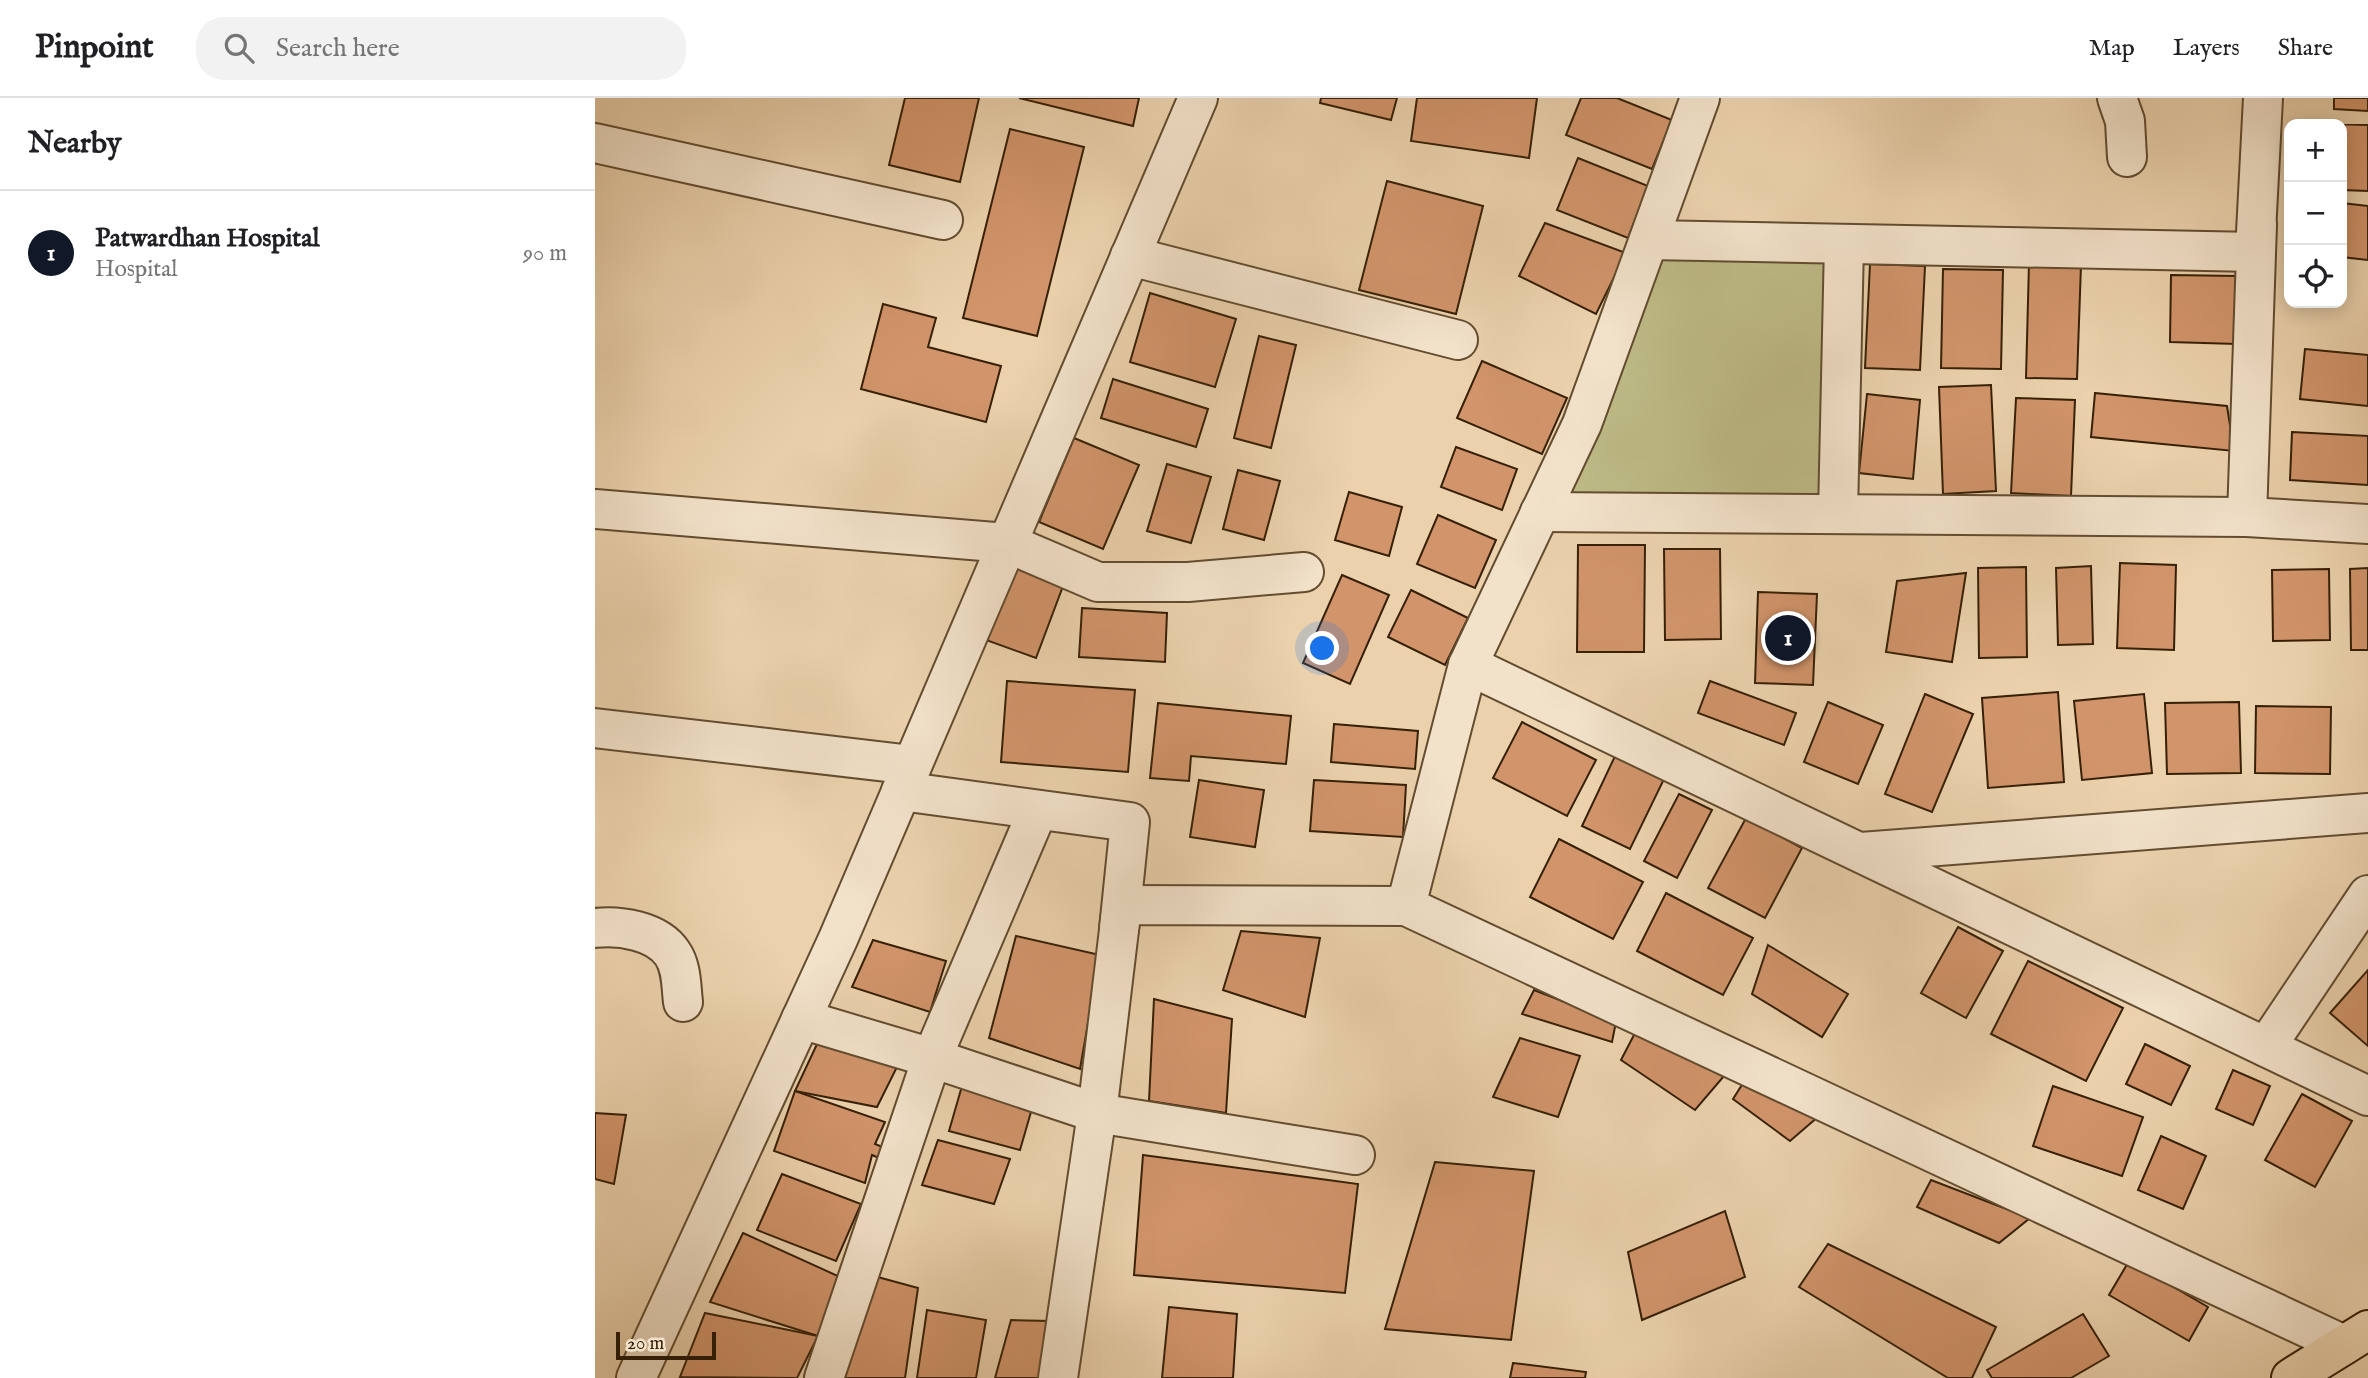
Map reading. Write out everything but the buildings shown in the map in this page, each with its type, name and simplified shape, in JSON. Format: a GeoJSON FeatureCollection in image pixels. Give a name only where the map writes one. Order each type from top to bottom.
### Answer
{"type":"FeatureCollection","features":[{"type":"Feature","properties":{"kind":"main road"},"geometry":{"type":"LineString","coordinates":[[2291,1378],[2356,1338]]}},
{"type":"Feature","properties":{"kind":"street"},"geometry":{"type":"LineString","coordinates":[[636,1378],[801,1019],[907,778],[1198,98]]}},
{"type":"Feature","properties":{"kind":"street"},"geometry":{"type":"LineString","coordinates":[[1406,906],[1468,665],[1582,424],[1700,98]]}},
{"type":"Feature","properties":{"kind":"street"},"geometry":{"type":"LineString","coordinates":[[2117,98],[2126,121],[2127,157]]}},
{"type":"Feature","properties":{"kind":"street"},"geometry":{"type":"LineString","coordinates":[[1649,240],[2255,251],[2263,98]]}},
{"type":"Feature","properties":{"kind":"street"},"geometry":{"type":"LineString","coordinates":[[595,143],[943,220]]}},
{"type":"Feature","properties":{"kind":"street"},"geometry":{"type":"LineString","coordinates":[[2246,517],[2257,213]]}},
{"type":"Feature","properties":{"kind":"street"},"geometry":{"type":"LineString","coordinates":[[1838,514],[1844,244]]}},
{"type":"Feature","properties":{"kind":"street"},"geometry":{"type":"LineString","coordinates":[[1131,256],[1458,340]]}},
{"type":"Feature","properties":{"kind":"street"},"geometry":{"type":"LineString","coordinates":[[595,509],[1007,543],[1098,582],[1188,582],[1304,572]]}},
{"type":"Feature","properties":{"kind":"street"},"geometry":{"type":"LineString","coordinates":[[1540,512],[2246,517],[2368,524]]}},
{"type":"Feature","properties":{"kind":"street"},"geometry":{"type":"LineString","coordinates":[[1468,665],[2368,1096]]}},
{"type":"Feature","properties":{"kind":"street"},"geometry":{"type":"LineString","coordinates":[[595,728],[907,778],[1038,810],[1131,822],[1119,929]]}},
{"type":"Feature","properties":{"kind":"street"},"geometry":{"type":"LineString","coordinates":[[824,1378],[932,1058],[1038,810]]}},
{"type":"Feature","properties":{"kind":"street"},"geometry":{"type":"LineString","coordinates":[[1859,853],[2368,813]]}},
{"type":"Feature","properties":{"kind":"street"},"geometry":{"type":"LineString","coordinates":[[2266,1047],[2368,895]]}},
{"type":"Feature","properties":{"kind":"street"},"geometry":{"type":"LineString","coordinates":[[1058,1378],[1097,1114],[1122,905],[1406,906],[2356,1338]]}},
{"type":"Feature","properties":{"kind":"street"},"geometry":{"type":"LineString","coordinates":[[595,928],[631,930],[657,938],[672,953],[680,971],[683,1002]]}},
{"type":"Feature","properties":{"kind":"street"},"geometry":{"type":"LineString","coordinates":[[801,1019],[932,1058],[1097,1114],[1355,1155]]}},
{"type":"Feature","properties":{"kind":"shaded area"},"geometry":{"type":"Polygon","coordinates":[[[1659,254],[1825,256],[1824,503],[1568,494],[1659,254]]]}},
{"type":"Feature","properties":{"kind":"place","name":"Patwardhan Hospital"},"geometry":{"type":"Point","coordinates":[1788,638]}}]}
